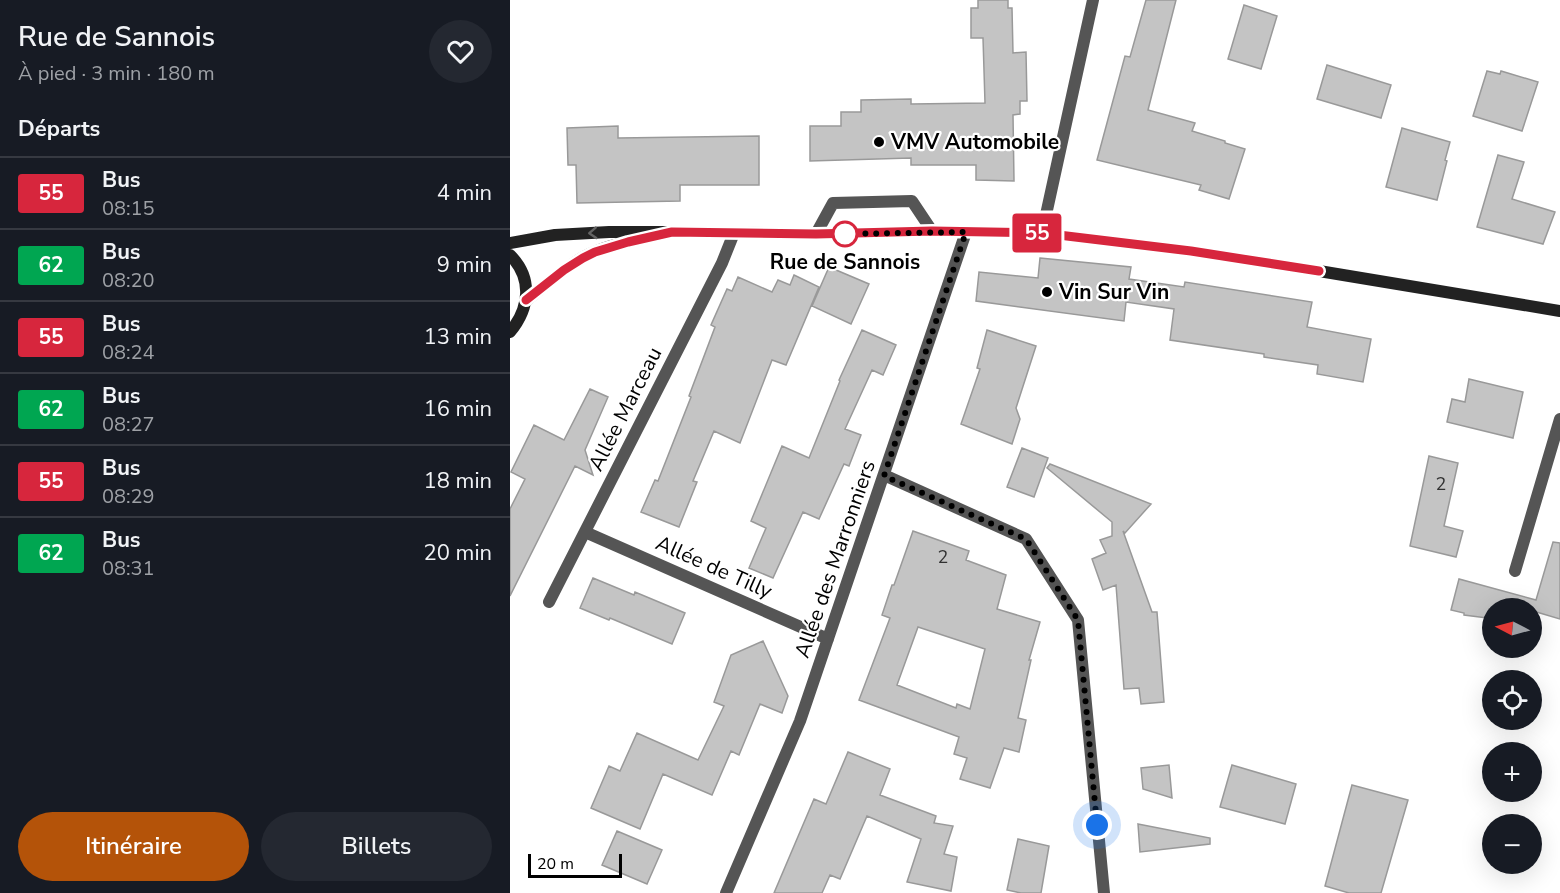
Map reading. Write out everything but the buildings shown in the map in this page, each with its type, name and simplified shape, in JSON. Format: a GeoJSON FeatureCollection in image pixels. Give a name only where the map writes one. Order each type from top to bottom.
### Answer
{"type":"FeatureCollection","features":[{"type":"Feature","properties":{"kind":"street"},"geometry":{"type":"LineString","coordinates":[[1042,233],[1093,0]]}},
{"type":"Feature","properties":{"kind":"street"},"geometry":{"type":"LineString","coordinates":[[816,234],[833,203],[912,201],[932,231]]}},
{"type":"Feature","properties":{"kind":"street"},"geometry":{"type":"LineString","coordinates":[[510,243],[555,235],[609,232],[1042,233],[1191,251],[1560,311]]}},
{"type":"Feature","properties":{"kind":"street"},"geometry":{"type":"LineString","coordinates":[[526,300],[564,270],[595,252],[672,232]]}},
{"type":"Feature","properties":{"kind":"street","name":"Allée des Marronniers"},"geometry":{"type":"LineString","coordinates":[[726,893],[800,721],[966,232]]}},
{"type":"Feature","properties":{"kind":"street","name":"Allée Marceau"},"geometry":{"type":"LineString","coordinates":[[549,602],[722,263],[734,233]]}},
{"type":"Feature","properties":{"kind":"street"},"geometry":{"type":"LineString","coordinates":[[510,255],[523,274],[526,287],[526,300],[521,316],[510,332]]}},
{"type":"Feature","properties":{"kind":"street"},"geometry":{"type":"LineString","coordinates":[[1515,571],[1560,419]]}},
{"type":"Feature","properties":{"kind":"street"},"geometry":{"type":"LineString","coordinates":[[884,476],[1026,539],[1078,620],[1104,893]]}},
{"type":"Feature","properties":{"kind":"street","name":"Allée de Tilly"},"geometry":{"type":"LineString","coordinates":[[585,532],[828,639]]}},
{"type":"Feature","properties":{"kind":"bus line","name":"55"},"geometry":{"type":"LineString","coordinates":[[526,300],[564,270],[595,252],[672,232],[1042,233],[1191,251],[1319,271]]}},
{"type":"Feature","properties":{"kind":"place","name":"VMV Automobile"},"geometry":{"type":"Point","coordinates":[879,142]}},
{"type":"Feature","properties":{"kind":"place","name":"Rue de Sannois"},"geometry":{"type":"Point","coordinates":[845,234]}},
{"type":"Feature","properties":{"kind":"place","name":"Vin Sur Vin"},"geometry":{"type":"Point","coordinates":[1047,292]}},
{"type":"Feature","properties":{"kind":"route"},"geometry":{"type":"LineString","coordinates":[[845,234],[839,234],[966,232],[884,476],[1026,539],[1078,620],[1097,825]]}}]}
